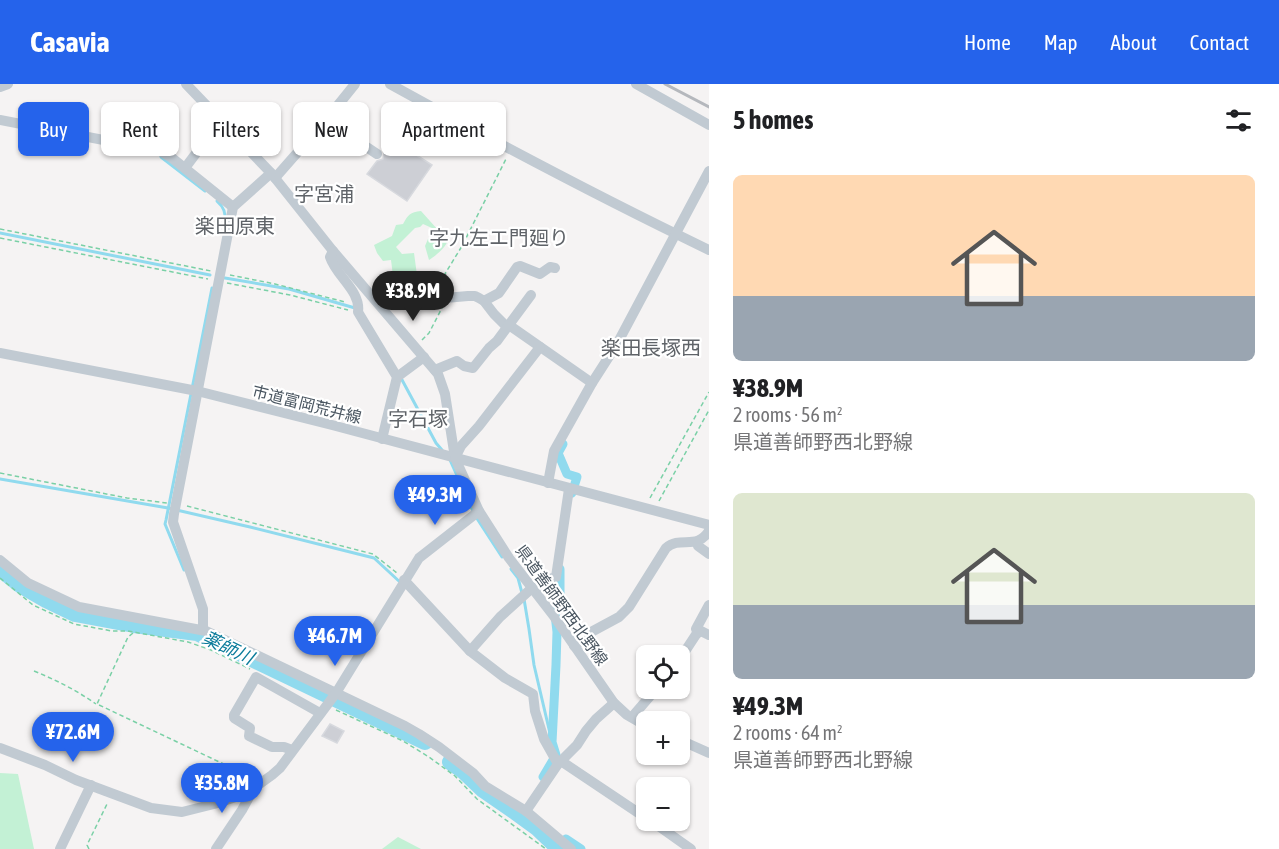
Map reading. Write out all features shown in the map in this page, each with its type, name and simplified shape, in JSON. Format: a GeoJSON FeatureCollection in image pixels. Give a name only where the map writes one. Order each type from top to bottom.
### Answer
{"type":"FeatureCollection","features":[{"type":"Feature","properties":{"kind":"street"},"geometry":{"type":"LineString","coordinates":[[0,87],[8,84]]}},
{"type":"Feature","properties":{"kind":"street","name":"県道善師野西北野線"},"geometry":{"type":"LineString","coordinates":[[186,84],[204,102]]}},
{"type":"Feature","properties":{"kind":"street"},"geometry":{"type":"LineString","coordinates":[[340,102],[355,84]]}},
{"type":"Feature","properties":{"kind":"street"},"geometry":{"type":"LineString","coordinates":[[390,84],[511,151],[709,250]]}},
{"type":"Feature","properties":{"kind":"street"},"geometry":{"type":"LineString","coordinates":[[636,84],[709,125]]}},
{"type":"Feature","properties":{"kind":"street"},"geometry":{"type":"LineString","coordinates":[[0,120],[166,153],[233,207]]}},
{"type":"Feature","properties":{"kind":"street"},"geometry":{"type":"LineString","coordinates":[[369,149],[377,154]]}},
{"type":"Feature","properties":{"kind":"street"},"geometry":{"type":"LineString","coordinates":[[198,629],[203,609],[174,522],[172,507],[192,390],[220,277],[233,207],[273,176],[293,155]]}},
{"type":"Feature","properties":{"kind":"street"},"geometry":{"type":"LineString","coordinates":[[185,168],[194,156]]}},
{"type":"Feature","properties":{"kind":"street","name":"県道善師野西北野線"},"geometry":{"type":"LineString","coordinates":[[254,156],[435,370],[442,381],[445,394],[455,458],[475,513],[556,620],[614,703],[636,720]]}},
{"type":"Feature","properties":{"kind":"street"},"geometry":{"type":"LineString","coordinates":[[548,483],[554,451],[678,235],[709,171]]}},
{"type":"Feature","properties":{"kind":"street"},"geometry":{"type":"LineString","coordinates":[[333,251],[330,257],[332,263],[350,288],[358,309],[397,377]]}},
{"type":"Feature","properties":{"kind":"street"},"geometry":{"type":"LineString","coordinates":[[484,301],[499,293],[517,267],[520,266],[540,274],[550,267],[555,268]]}},
{"type":"Feature","properties":{"kind":"street"},"geometry":{"type":"LineString","coordinates":[[435,370],[457,361],[473,368],[497,341],[531,295]]}},
{"type":"Feature","properties":{"kind":"street"},"geometry":{"type":"LineString","coordinates":[[445,298],[475,296],[484,301],[508,326],[592,383]]}},
{"type":"Feature","properties":{"kind":"street"},"geometry":{"type":"LineString","coordinates":[[455,458],[461,446],[540,347]]}},
{"type":"Feature","properties":{"kind":"street","name":"市道富岡荒井線"},"geometry":{"type":"LineString","coordinates":[[0,353],[192,390],[709,525]]}},
{"type":"Feature","properties":{"kind":"street"},"geometry":{"type":"LineString","coordinates":[[382,439],[397,377],[424,357]]}},
{"type":"Feature","properties":{"kind":"street"},"geometry":{"type":"LineString","coordinates":[[470,651],[500,617],[532,589],[556,577],[572,489]]}},
{"type":"Feature","properties":{"kind":"street"},"geometry":{"type":"LineString","coordinates":[[0,747],[151,808],[182,812],[214,804],[253,790],[276,772],[336,693],[418,558],[475,513]]}},
{"type":"Feature","properties":{"kind":"street"},"geometry":{"type":"LineString","coordinates":[[574,646],[593,631],[619,617],[629,607],[671,543],[697,542],[709,531]]}},
{"type":"Feature","properties":{"kind":"street"},"geometry":{"type":"LineString","coordinates":[[697,542],[698,546],[709,554]]}},
{"type":"Feature","properties":{"kind":"street"},"geometry":{"type":"LineString","coordinates":[[0,560],[28,583],[79,607],[198,629],[419,734],[473,773],[485,786],[526,812],[571,849]]}},
{"type":"Feature","properties":{"kind":"street"},"geometry":{"type":"LineString","coordinates":[[402,583],[470,651],[505,678],[533,693],[544,739],[557,761],[636,811]]}},
{"type":"Feature","properties":{"kind":"street"},"geometry":{"type":"LineString","coordinates":[[690,648],[703,634],[696,629],[709,605]]}},
{"type":"Feature","properties":{"kind":"street"},"geometry":{"type":"LineString","coordinates":[[292,750],[272,747],[249,736],[250,728],[234,718],[256,677],[325,707]]}},
{"type":"Feature","properties":{"kind":"street"},"geometry":{"type":"LineString","coordinates":[[632,717],[648,699]]}},
{"type":"Feature","properties":{"kind":"street"},"geometry":{"type":"LineString","coordinates":[[526,812],[557,761],[577,745],[596,719],[614,703]]}},
{"type":"Feature","properties":{"kind":"street"},"geometry":{"type":"LineString","coordinates":[[690,744],[709,753]]}},
{"type":"Feature","properties":{"kind":"street"},"geometry":{"type":"LineString","coordinates":[[60,849],[91,785]]}},
{"type":"Feature","properties":{"kind":"street"},"geometry":{"type":"LineString","coordinates":[[216,849],[253,790]]}},
{"type":"Feature","properties":{"kind":"street"},"geometry":{"type":"LineString","coordinates":[[665,831],[691,849]]}},
{"type":"Feature","properties":{"kind":"path"},"geometry":{"type":"LineString","coordinates":[[416,347],[429,333],[444,304],[445,298],[436,287],[462,246],[511,151]]}},
{"type":"Feature","properties":{"kind":"path"},"geometry":{"type":"LineString","coordinates":[[0,229],[358,309]]}},
{"type":"Feature","properties":{"kind":"path"},"geometry":{"type":"LineString","coordinates":[[0,238],[220,277],[275,284],[358,309]]}},
{"type":"Feature","properties":{"kind":"path"},"geometry":{"type":"LineString","coordinates":[[649,509],[709,392]]}},
{"type":"Feature","properties":{"kind":"path"},"geometry":{"type":"LineString","coordinates":[[649,509],[709,410]]}},
{"type":"Feature","properties":{"kind":"path"},"geometry":{"type":"LineString","coordinates":[[0,473],[172,507],[195,507],[374,554],[402,583]]}},
{"type":"Feature","properties":{"kind":"path"},"geometry":{"type":"LineString","coordinates":[[0,578],[33,605],[74,624],[188,642],[228,658]]}},
{"type":"Feature","properties":{"kind":"path"},"geometry":{"type":"LineString","coordinates":[[97,704],[128,637],[134,632]]}},
{"type":"Feature","properties":{"kind":"path"},"geometry":{"type":"LineString","coordinates":[[34,671],[59,681],[97,704],[230,767],[253,790]]}},
{"type":"Feature","properties":{"kind":"path"},"geometry":{"type":"LineString","coordinates":[[325,707],[403,741],[429,757],[455,776],[477,799],[546,849]]}},
{"type":"Feature","properties":{"kind":"path"},"geometry":{"type":"LineString","coordinates":[[89,849],[87,844],[113,794]]}},
{"type":"Feature","properties":{"kind":"green space"},"geometry":{"type":"Polygon","coordinates":[[[421,211],[438,230],[449,235],[448,239],[442,249],[429,260],[425,246],[428,239],[433,236],[432,228],[423,224],[415,228],[396,247],[402,254],[414,253],[417,275],[407,282],[400,283],[393,276],[391,260],[383,261],[374,245],[392,236],[396,225],[403,224],[410,214],[421,211]]]}},
{"type":"Feature","properties":{"kind":"green space"},"geometry":{"type":"Polygon","coordinates":[[[0,773],[18,774],[34,849],[0,849],[0,773]]]}},
{"type":"Feature","properties":{"kind":"green space"},"geometry":{"type":"Polygon","coordinates":[[[398,837],[421,849],[382,849],[398,837]]]}},
{"type":"Feature","properties":{"kind":"building"},"geometry":{"type":"Polygon","coordinates":[[[383,156],[418,156],[432,165],[407,201],[367,174],[377,161],[383,159],[383,156]]]}},
{"type":"Feature","properties":{"kind":"building"},"geometry":{"type":"Polygon","coordinates":[[[330,724],[344,731],[337,743],[322,736],[330,724]]]}},
{"type":"Feature","properties":{"kind":"waterway"},"geometry":{"type":"LineString","coordinates":[[161,157],[205,191]]}},
{"type":"Feature","properties":{"kind":"waterway"},"geometry":{"type":"LineString","coordinates":[[217,201],[224,210],[225,222]]}},
{"type":"Feature","properties":{"kind":"waterway"},"geometry":{"type":"LineString","coordinates":[[0,233],[210,275]]}},
{"type":"Feature","properties":{"kind":"waterway"},"geometry":{"type":"LineString","coordinates":[[225,278],[289,289],[355,308]]}},
{"type":"Feature","properties":{"kind":"waterway"},"geometry":{"type":"LineString","coordinates":[[184,570],[165,524],[212,288]]}},
{"type":"Feature","properties":{"kind":"waterway"},"geometry":{"type":"LineString","coordinates":[[401,378],[442,450]]}},
{"type":"Feature","properties":{"kind":"waterway"},"geometry":{"type":"LineString","coordinates":[[563,444],[558,453],[567,474],[577,477],[572,493]]}},
{"type":"Feature","properties":{"kind":"waterway"},"geometry":{"type":"LineString","coordinates":[[450,460],[473,511]]}},
{"type":"Feature","properties":{"kind":"waterway"},"geometry":{"type":"LineString","coordinates":[[0,479],[168,508],[374,558],[401,583]]}},
{"type":"Feature","properties":{"kind":"waterway"},"geometry":{"type":"LineString","coordinates":[[476,517],[502,557]]}},
{"type":"Feature","properties":{"kind":"waterway","name":"薬師川"},"geometry":{"type":"LineString","coordinates":[[0,569],[20,585],[75,614],[197,633],[425,742]]}},
{"type":"Feature","properties":{"kind":"waterway"},"geometry":{"type":"LineString","coordinates":[[511,569],[518,578],[522,593]]}},
{"type":"Feature","properties":{"kind":"waterway"},"geometry":{"type":"LineString","coordinates":[[543,777],[556,755],[552,742],[557,632],[555,614],[560,601],[560,569]]}},
{"type":"Feature","properties":{"kind":"waterway"},"geometry":{"type":"LineString","coordinates":[[524,599],[534,665],[552,742]]}},
{"type":"Feature","properties":{"kind":"waterway","name":"薬師川"},"geometry":{"type":"LineString","coordinates":[[450,762],[483,790],[537,828],[559,849]]}},
{"type":"Feature","properties":{"kind":"waterway"},"geometry":{"type":"LineString","coordinates":[[566,839],[581,849]]}},
{"type":"Feature","properties":{"kind":"railway"},"geometry":{"type":"LineString","coordinates":[[665,84],[709,107]]}},
{"type":"Feature","properties":{"kind":"district","name":"字宮浦"},"geometry":{"type":"Point","coordinates":[324,194]}},
{"type":"Feature","properties":{"kind":"district","name":"楽田原東"},"geometry":{"type":"Point","coordinates":[235,226]}},
{"type":"Feature","properties":{"kind":"district","name":"字九左エ門廻り"},"geometry":{"type":"Point","coordinates":[499,238]}},
{"type":"Feature","properties":{"kind":"district","name":"楽田長塚西"},"geometry":{"type":"Point","coordinates":[651,348]}},
{"type":"Feature","properties":{"kind":"district","name":"字石塚"},"geometry":{"type":"Point","coordinates":[418,419]}}]}
